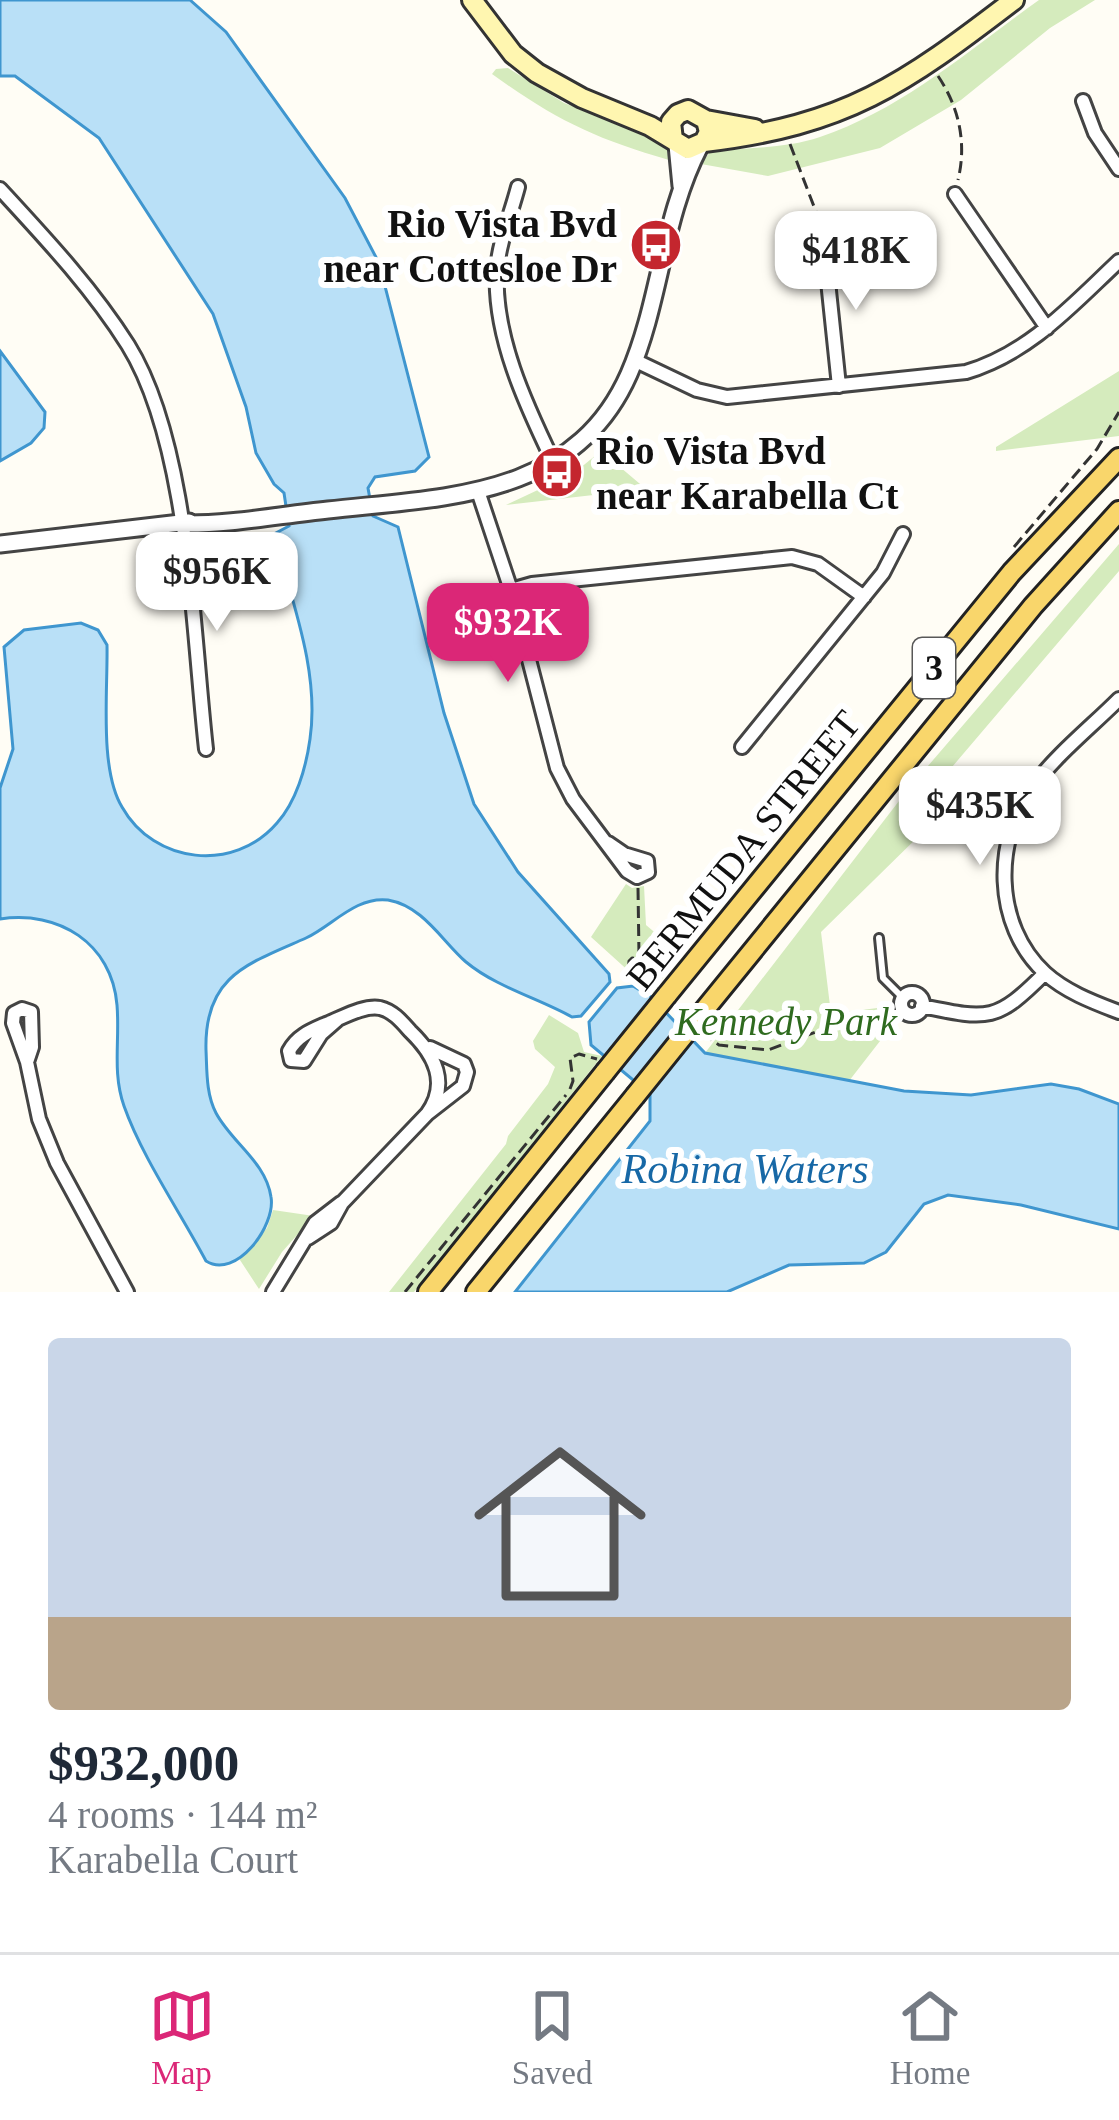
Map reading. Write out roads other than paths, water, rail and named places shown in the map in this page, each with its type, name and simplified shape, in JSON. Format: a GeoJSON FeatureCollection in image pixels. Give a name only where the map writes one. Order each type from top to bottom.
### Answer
{"type":"FeatureCollection","features":[{"type":"Feature","properties":{"kind":"main road"},"geometry":{"type":"LineString","coordinates":[[472,0],[526,64],[566,90],[688,149],[824,119],[895,86],[1014,0]]}},
{"type":"Feature","properties":{"kind":"main road"},"geometry":{"type":"LineString","coordinates":[[618,113],[675,116],[694,110],[706,120],[772,130]]}},
{"type":"Feature","properties":{"kind":"main road"},"geometry":{"type":"LineString","coordinates":[[675,116],[670,128],[675,142]]}},
{"type":"Feature","properties":{"kind":"main road"},"geometry":{"type":"LineString","coordinates":[[702,144],[709,132],[706,120]]}},
{"type":"Feature","properties":{"kind":"main road","name":"BERMUDA STREET"},"geometry":{"type":"LineString","coordinates":[[428,1292],[605,1072],[661,991],[1012,572],[1119,458]]}},
{"type":"Feature","properties":{"kind":"main road","name":"BERMUDA STREET"},"geometry":{"type":"LineString","coordinates":[[476,1292],[1019,622],[1119,511]]}},
{"type":"Feature","properties":{"kind":"street"},"geometry":{"type":"LineString","coordinates":[[1083,101],[1095,133],[1119,169]]}},
{"type":"Feature","properties":{"kind":"street"},"geometry":{"type":"LineString","coordinates":[[675,142],[681,186]]}},
{"type":"Feature","properties":{"kind":"street"},"geometry":{"type":"LineString","coordinates":[[0,544],[478,491],[518,480],[553,461],[600,420],[622,389],[681,186],[702,144]]}},
{"type":"Feature","properties":{"kind":"street"},"geometry":{"type":"LineString","coordinates":[[518,187],[498,260],[497,294],[524,398],[553,461]]}},
{"type":"Feature","properties":{"kind":"street"},"geometry":{"type":"LineString","coordinates":[[0,189],[70,264],[130,347],[149,390],[176,486],[206,749]]}},
{"type":"Feature","properties":{"kind":"street"},"geometry":{"type":"LineString","coordinates":[[955,194],[1047,328]]}},
{"type":"Feature","properties":{"kind":"street"},"geometry":{"type":"LineString","coordinates":[[824,243],[839,386]]}},
{"type":"Feature","properties":{"kind":"street"},"geometry":{"type":"LineString","coordinates":[[634,360],[698,390],[727,397],[966,372],[1017,351],[1119,261]]}},
{"type":"Feature","properties":{"kind":"street"},"geometry":{"type":"LineString","coordinates":[[478,491],[511,590],[556,768],[573,799],[608,843],[646,861],[648,872],[637,877]]}},
{"type":"Feature","properties":{"kind":"street"},"geometry":{"type":"LineString","coordinates":[[742,747],[893,559],[903,534]]}},
{"type":"Feature","properties":{"kind":"street"},"geometry":{"type":"LineString","coordinates":[[511,590],[554,581],[792,556],[818,563],[864,597]]}},
{"type":"Feature","properties":{"kind":"street"},"geometry":{"type":"LineString","coordinates":[[1119,699],[1035,784],[1008,836],[1003,874],[1005,895],[1024,946],[1045,974],[1083,999],[1119,1012]]}},
{"type":"Feature","properties":{"kind":"street"},"geometry":{"type":"LineString","coordinates":[[902,1000],[916,994],[922,1006],[976,1016],[998,1013],[1017,1002],[1045,974]]}},
{"type":"Feature","properties":{"kind":"street"},"geometry":{"type":"LineString","coordinates":[[337,1020],[367,1008],[382,1009],[424,1044],[438,1071]]}},
{"type":"Feature","properties":{"kind":"street"},"geometry":{"type":"LineString","coordinates":[[273,1292],[315,1222],[342,1203],[427,1114],[464,1086],[467,1072],[461,1062],[424,1044]]}},
{"type":"Feature","properties":{"kind":"street"},"geometry":{"type":"LineString","coordinates":[[427,1114],[445,1060],[461,1062]]}},
{"type":"Feature","properties":{"kind":"street"},"geometry":{"type":"LineString","coordinates":[[27,1062],[47,1141],[127,1292]]}},
{"type":"Feature","properties":{"kind":"lane"},"geometry":{"type":"LineString","coordinates":[[879,938],[883,978],[902,1000]]}},
{"type":"Feature","properties":{"kind":"water"},"geometry":{"type":"Polygon","coordinates":[[[0,0],[190,0],[226,32],[345,198],[379,263],[429,457],[415,471],[375,477],[368,488],[373,516],[398,527],[444,713],[474,804],[518,872],[609,974],[610,982],[581,1016],[572,1017],[478,971],[412,909],[376,900],[355,907],[233,976],[212,1005],[207,1025],[209,1090],[223,1124],[263,1173],[271,1209],[252,1247],[230,1263],[206,1261],[151,1165],[124,1106],[118,1081],[117,1005],[105,964],[78,935],[61,926],[42,920],[0,919],[0,788],[13,749],[4,647],[24,630],[81,623],[98,630],[107,645],[110,772],[122,807],[136,826],[154,841],[195,855],[239,850],[259,839],[284,815],[295,795],[306,761],[312,713],[302,635],[274,534],[289,526],[284,493],[256,453],[246,407],[213,314],[99,138],[15,76],[0,76],[0,0]]]}},
{"type":"Feature","properties":{"kind":"water"},"geometry":{"type":"Polygon","coordinates":[[[0,351],[45,412],[44,428],[31,443],[0,461],[0,351]]]}},
{"type":"Feature","properties":{"kind":"water","name":"Robina Waters"},"geometry":{"type":"Polygon","coordinates":[[[633,986],[650,996],[705,1053],[904,1091],[971,1095],[1051,1084],[1119,1104],[1119,1229],[1021,1205],[948,1195],[924,1204],[886,1252],[864,1263],[789,1265],[727,1292],[515,1292],[650,1121],[650,1094],[591,1045],[589,1022],[617,988],[633,986]]]}},
{"type":"Feature","properties":{"kind":"place","name":"Rio Vista Bvd near Cottesloe Dr"},"geometry":{"type":"Point","coordinates":[656,245]}},
{"type":"Feature","properties":{"kind":"place","name":"Rio Vista Bvd near Karabella Ct"},"geometry":{"type":"Point","coordinates":[557,472]}},
{"type":"Feature","properties":{"kind":"park label","name":"Kennedy Park"},"geometry":{"type":"Point","coordinates":[786,1021]}}]}
